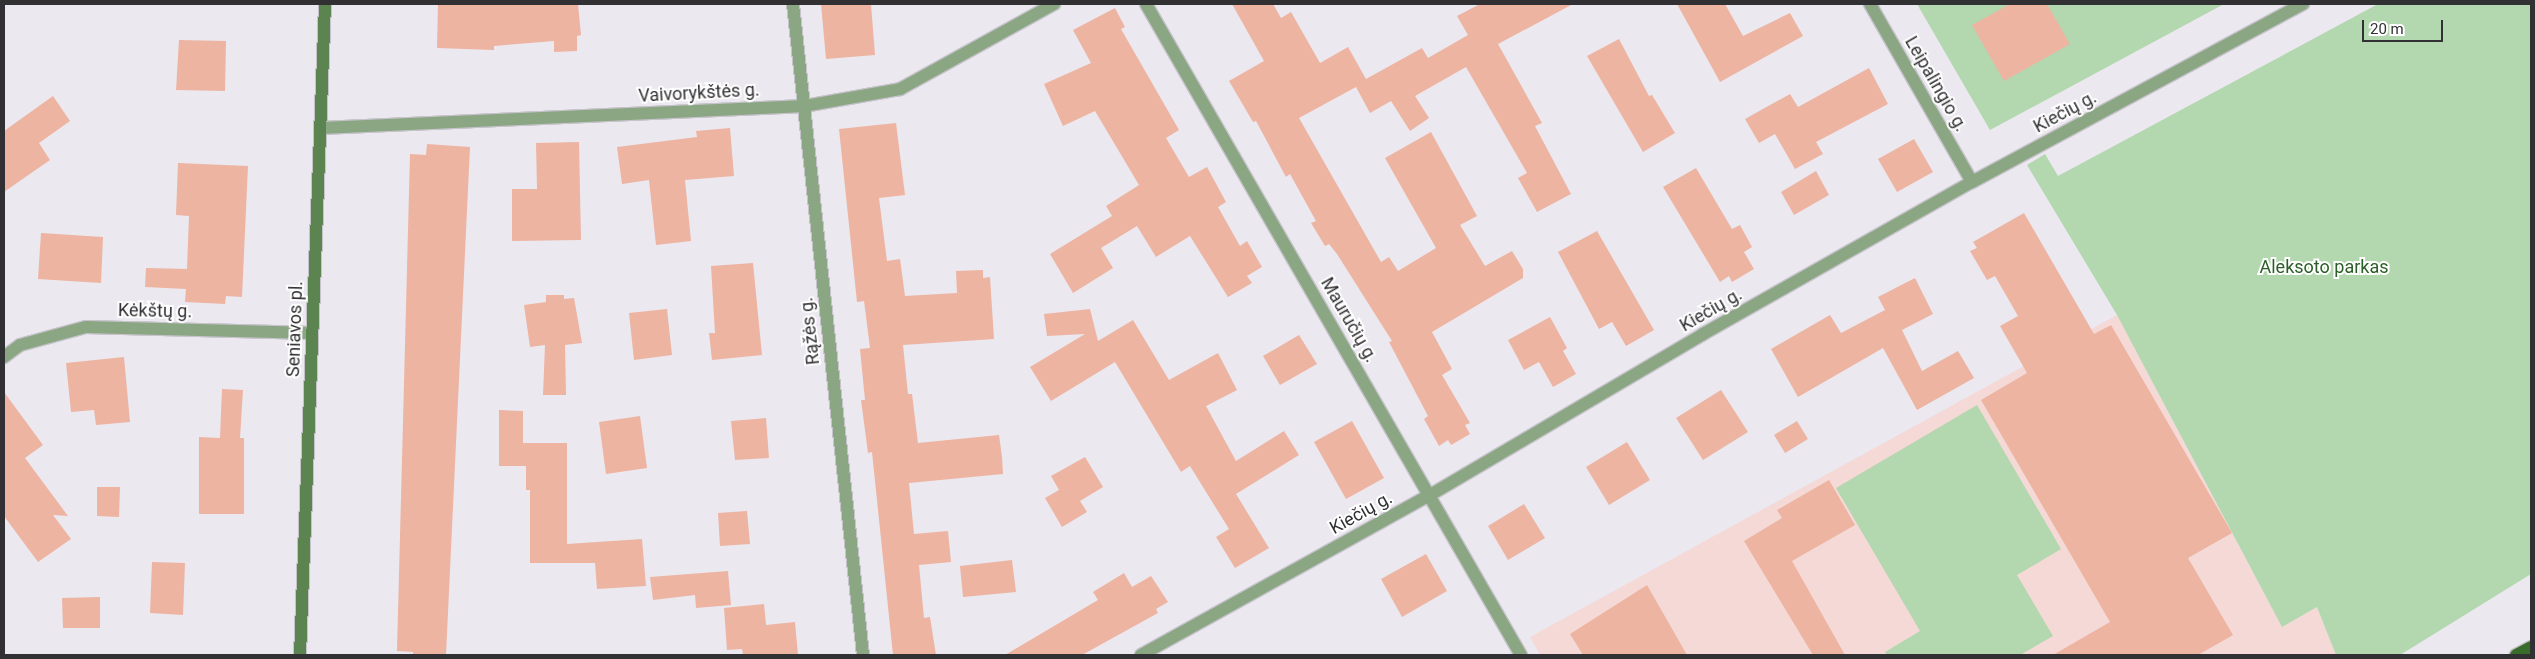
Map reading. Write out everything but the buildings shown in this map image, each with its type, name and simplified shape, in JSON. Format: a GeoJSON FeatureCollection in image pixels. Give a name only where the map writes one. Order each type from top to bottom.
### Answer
{"type":"FeatureCollection","features":[{"type":"Feature","properties":{"kind":"main road"},"geometry":{"type":"LineString","coordinates":[[2516,655],[2531,646]]}},
{"type":"Feature","properties":{"kind":"street","name":"Seniavos pl."},"geometry":{"type":"LineString","coordinates":[[300,655],[322,128],[325,4]]}},
{"type":"Feature","properties":{"kind":"street","name":"Rąžės g."},"geometry":{"type":"LineString","coordinates":[[793,4],[863,655]]}},
{"type":"Feature","properties":{"kind":"street","name":"Vaivorykštės g."},"geometry":{"type":"LineString","coordinates":[[322,128],[804,106],[900,89],[1054,4]]}},
{"type":"Feature","properties":{"kind":"street","name":"Mauručių g."},"geometry":{"type":"LineString","coordinates":[[1146,4],[1430,494],[1521,655]]}},
{"type":"Feature","properties":{"kind":"street","name":"Leipalingio g."},"geometry":{"type":"LineString","coordinates":[[1870,4],[1972,182]]}},
{"type":"Feature","properties":{"kind":"street","name":"Kiečių g."},"geometry":{"type":"LineString","coordinates":[[1141,655],[1430,494],[1703,334],[1972,182],[2303,4]]}},
{"type":"Feature","properties":{"kind":"street","name":"Kėkštų g."},"geometry":{"type":"LineString","coordinates":[[4,357],[20,345],[86,327],[312,333]]}},
{"type":"Feature","properties":{"kind":"shaded area"},"geometry":{"type":"Polygon","coordinates":[[[2117,315],[2282,627],[2317,607],[2336,655],[1540,655],[1530,637],[2117,315]]]}},
{"type":"Feature","properties":{"kind":"green space"},"geometry":{"type":"Polygon","coordinates":[[[1917,4],[2224,4],[1990,130],[1917,4]]]}},
{"type":"Feature","properties":{"kind":"green space","name":"Aleksoto parkas"},"geometry":{"type":"Polygon","coordinates":[[[2378,4],[2531,4],[2531,574],[2400,655],[2336,655],[2317,607],[2282,627],[2117,315],[2027,165],[2045,154],[2058,176],[2378,4]]]}},
{"type":"Feature","properties":{"kind":"green space"},"geometry":{"type":"Polygon","coordinates":[[[1977,405],[2061,549],[2017,575],[2053,636],[2020,655],[1887,655],[1885,652],[1920,631],[1836,488],[1977,405]]]}}]}
